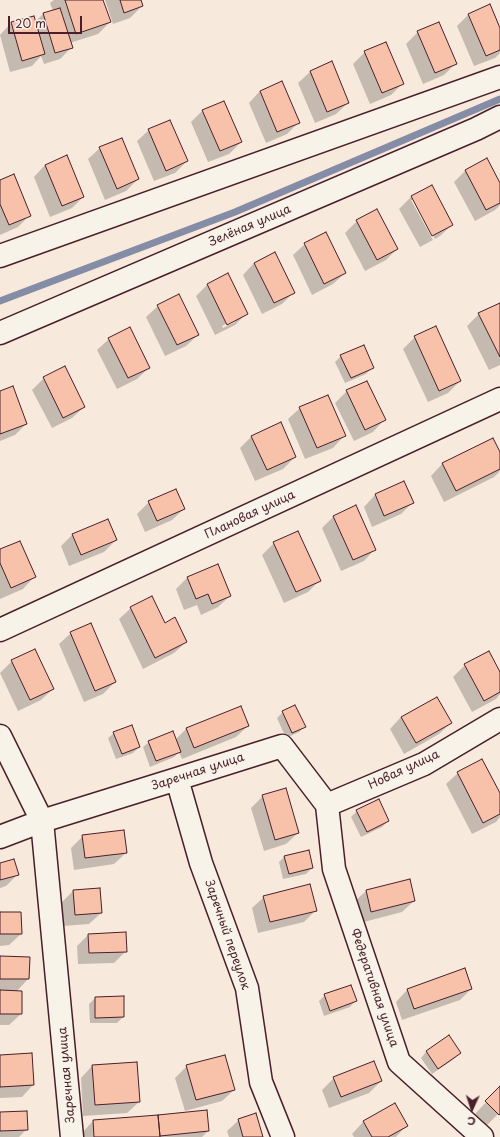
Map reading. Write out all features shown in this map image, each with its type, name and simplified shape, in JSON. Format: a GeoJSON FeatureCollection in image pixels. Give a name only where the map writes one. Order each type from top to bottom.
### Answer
{"type":"FeatureCollection","features":[{"type":"Feature","properties":{"kind":"street"},"geometry":{"type":"LineString","coordinates":[[0,256],[500,77]]}},
{"type":"Feature","properties":{"kind":"street","name":"Зелёная улица"},"geometry":{"type":"LineString","coordinates":[[0,333],[462,135],[500,117]]}},
{"type":"Feature","properties":{"kind":"street","name":"Плановая улица"},"geometry":{"type":"LineString","coordinates":[[0,630],[500,399]]}},
{"type":"Feature","properties":{"kind":"street","name":"Новая улица"},"geometry":{"type":"LineString","coordinates":[[327,805],[424,764],[500,719]]}},
{"type":"Feature","properties":{"kind":"street","name":"Заречная улица"},"geometry":{"type":"LineString","coordinates":[[0,736],[42,821],[72,1137]]}},
{"type":"Feature","properties":{"kind":"street","name":"Заречная улица"},"geometry":{"type":"LineString","coordinates":[[0,837],[42,821],[282,746],[327,805]]}},
{"type":"Feature","properties":{"kind":"street","name":"Заречный переулок"},"geometry":{"type":"LineString","coordinates":[[177,779],[201,863],[247,988],[261,1082],[283,1137]]}},
{"type":"Feature","properties":{"kind":"street","name":"Федеративная улица"},"geometry":{"type":"LineString","coordinates":[[327,805],[334,869],[399,1062],[482,1137]]}},
{"type":"Feature","properties":{"kind":"building"},"geometry":{"type":"Polygon","coordinates":[[[65,0],[103,0],[111,22],[76,34],[65,0]]]}},
{"type":"Feature","properties":{"kind":"building"},"geometry":{"type":"Polygon","coordinates":[[[120,0],[141,0],[143,6],[124,13],[120,0]]]}},
{"type":"Feature","properties":{"kind":"building"},"geometry":{"type":"Polygon","coordinates":[[[490,4],[500,28],[500,50],[486,56],[468,14],[490,4]]]}},
{"type":"Feature","properties":{"kind":"building"},"geometry":{"type":"Polygon","coordinates":[[[60,8],[73,48],[55,53],[43,13],[60,8]]]}},
{"type":"Feature","properties":{"kind":"building"},"geometry":{"type":"Polygon","coordinates":[[[34,16],[45,54],[22,61],[11,22],[34,16]]]}},
{"type":"Feature","properties":{"kind":"building"},"geometry":{"type":"Polygon","coordinates":[[[439,22],[457,64],[435,73],[417,31],[439,22]]]}},
{"type":"Feature","properties":{"kind":"building"},"geometry":{"type":"Polygon","coordinates":[[[386,42],[404,84],[382,93],[364,51],[386,42]]]}},
{"type":"Feature","properties":{"kind":"building"},"geometry":{"type":"Polygon","coordinates":[[[332,61],[349,103],[327,112],[310,71],[332,61]]]}},
{"type":"Feature","properties":{"kind":"building"},"geometry":{"type":"Polygon","coordinates":[[[282,81],[300,123],[277,132],[260,91],[282,81]]]}},
{"type":"Feature","properties":{"kind":"building"},"geometry":{"type":"Polygon","coordinates":[[[224,101],[242,142],[220,151],[202,110],[224,101]]]}},
{"type":"Feature","properties":{"kind":"building"},"geometry":{"type":"Polygon","coordinates":[[[170,120],[188,161],[166,171],[148,129],[170,120]]]}},
{"type":"Feature","properties":{"kind":"building"},"geometry":{"type":"Polygon","coordinates":[[[122,138],[139,179],[117,189],[99,147],[122,138]]]}},
{"type":"Feature","properties":{"kind":"building"},"geometry":{"type":"Polygon","coordinates":[[[67,155],[84,197],[62,206],[45,165],[67,155]]]}},
{"type":"Feature","properties":{"kind":"building"},"geometry":{"type":"Polygon","coordinates":[[[487,158],[500,183],[500,203],[486,210],[465,170],[487,158]]]}},
{"type":"Feature","properties":{"kind":"building"},"geometry":{"type":"Polygon","coordinates":[[[14,174],[31,216],[9,225],[0,204],[0,180],[14,174]]]}},
{"type":"Feature","properties":{"kind":"building"},"geometry":{"type":"Polygon","coordinates":[[[432,185],[453,225],[432,236],[411,196],[432,185]]]}},
{"type":"Feature","properties":{"kind":"building"},"geometry":{"type":"Polygon","coordinates":[[[377,209],[398,249],[377,260],[356,220],[377,209]]]}},
{"type":"Feature","properties":{"kind":"building"},"geometry":{"type":"Polygon","coordinates":[[[326,232],[346,273],[324,284],[304,243],[326,232]]]}},
{"type":"Feature","properties":{"kind":"building"},"geometry":{"type":"Polygon","coordinates":[[[275,252],[295,293],[274,303],[254,263],[275,252]]]}},
{"type":"Feature","properties":{"kind":"building"},"geometry":{"type":"Polygon","coordinates":[[[228,273],[248,314],[227,325],[207,284],[228,273]]]}},
{"type":"Feature","properties":{"kind":"building"},"geometry":{"type":"Polygon","coordinates":[[[179,294],[199,335],[177,345],[157,305],[179,294]]]}},
{"type":"Feature","properties":{"kind":"building"},"geometry":{"type":"Polygon","coordinates":[[[500,303],[500,357],[478,313],[500,303]]]}},
{"type":"Feature","properties":{"kind":"building"},"geometry":{"type":"Polygon","coordinates":[[[436,326],[461,381],[439,391],[414,336],[436,326]]]}},
{"type":"Feature","properties":{"kind":"building"},"geometry":{"type":"Polygon","coordinates":[[[130,327],[150,368],[128,378],[108,338],[130,327]]]}},
{"type":"Feature","properties":{"kind":"building"},"geometry":{"type":"Polygon","coordinates":[[[364,345],[374,368],[351,378],[340,355],[364,345]]]}},
{"type":"Feature","properties":{"kind":"building"},"geometry":{"type":"Polygon","coordinates":[[[65,366],[85,407],[63,418],[43,377],[65,366]]]}},
{"type":"Feature","properties":{"kind":"building"},"geometry":{"type":"Polygon","coordinates":[[[367,381],[386,420],[365,430],[346,390],[367,381]]]}},
{"type":"Feature","properties":{"kind":"building"},"geometry":{"type":"Polygon","coordinates":[[[13,386],[27,424],[0,434],[0,391],[13,386]]]}},
{"type":"Feature","properties":{"kind":"building"},"geometry":{"type":"Polygon","coordinates":[[[328,395],[346,436],[317,448],[299,407],[328,395]]]}},
{"type":"Feature","properties":{"kind":"building"},"geometry":{"type":"Polygon","coordinates":[[[281,422],[296,457],[267,470],[251,436],[281,422]]]}},
{"type":"Feature","properties":{"kind":"building"},"geometry":{"type":"Polygon","coordinates":[[[493,438],[500,452],[500,469],[456,491],[442,463],[493,438]]]}},
{"type":"Feature","properties":{"kind":"building"},"geometry":{"type":"Polygon","coordinates":[[[404,481],[414,503],[384,516],[375,494],[404,481]]]}},
{"type":"Feature","properties":{"kind":"building"},"geometry":{"type":"Polygon","coordinates":[[[176,489],[185,509],[157,521],[148,501],[176,489]]]}},
{"type":"Feature","properties":{"kind":"building"},"geometry":{"type":"Polygon","coordinates":[[[356,505],[376,550],[353,560],[333,516],[356,505]]]}},
{"type":"Feature","properties":{"kind":"building"},"geometry":{"type":"Polygon","coordinates":[[[108,519],[117,540],[81,555],[72,534],[108,519]]]}},
{"type":"Feature","properties":{"kind":"building"},"geometry":{"type":"Polygon","coordinates":[[[298,531],[321,581],[296,592],[273,542],[298,531]]]}},
{"type":"Feature","properties":{"kind":"building"},"geometry":{"type":"Polygon","coordinates":[[[20,541],[36,577],[11,588],[0,563],[0,549],[20,541]]]}},
{"type":"Feature","properties":{"kind":"building"},"geometry":{"type":"Polygon","coordinates":[[[218,564],[231,596],[212,604],[208,594],[196,599],[187,577],[218,564]]]}},
{"type":"Feature","properties":{"kind":"building"},"geometry":{"type":"Polygon","coordinates":[[[152,596],[165,623],[175,617],[187,642],[155,658],[130,607],[152,596]]]}},
{"type":"Feature","properties":{"kind":"building"},"geometry":{"type":"Polygon","coordinates":[[[91,623],[116,682],[95,691],[70,632],[91,623]]]}},
{"type":"Feature","properties":{"kind":"building"},"geometry":{"type":"Polygon","coordinates":[[[35,649],[54,689],[30,700],[11,660],[35,649]]]}},
{"type":"Feature","properties":{"kind":"building"},"geometry":{"type":"Polygon","coordinates":[[[489,651],[500,672],[500,692],[484,701],[464,664],[489,651]]]}},
{"type":"Feature","properties":{"kind":"building"},"geometry":{"type":"Polygon","coordinates":[[[437,697],[452,723],[416,743],[401,717],[437,697]]]}},
{"type":"Feature","properties":{"kind":"building"},"geometry":{"type":"Polygon","coordinates":[[[295,705],[306,727],[292,733],[282,711],[295,705]]]}},
{"type":"Feature","properties":{"kind":"building"},"geometry":{"type":"Polygon","coordinates":[[[241,706],[249,726],[194,748],[186,728],[241,706]]]}},
{"type":"Feature","properties":{"kind":"building"},"geometry":{"type":"Polygon","coordinates":[[[132,725],[140,747],[122,754],[113,732],[132,725]]]}},
{"type":"Feature","properties":{"kind":"building"},"geometry":{"type":"Polygon","coordinates":[[[173,731],[181,752],[156,761],[148,741],[173,731]]]}},
{"type":"Feature","properties":{"kind":"building"},"geometry":{"type":"Polygon","coordinates":[[[482,759],[500,793],[500,814],[483,823],[457,772],[482,759]]]}},
{"type":"Feature","properties":{"kind":"building"},"geometry":{"type":"Polygon","coordinates":[[[286,788],[299,833],[275,840],[262,795],[286,788]]]}},
{"type":"Feature","properties":{"kind":"building"},"geometry":{"type":"Polygon","coordinates":[[[379,799],[389,821],[367,832],[356,810],[379,799]]]}},
{"type":"Feature","properties":{"kind":"building"},"geometry":{"type":"Polygon","coordinates":[[[124,830],[127,853],[85,858],[82,835],[124,830]]]}},
{"type":"Feature","properties":{"kind":"building"},"geometry":{"type":"Polygon","coordinates":[[[309,850],[313,868],[289,874],[284,856],[309,850]]]}},
{"type":"Feature","properties":{"kind":"building"},"geometry":{"type":"Polygon","coordinates":[[[14,859],[19,875],[0,880],[0,863],[14,859]]]}},
{"type":"Feature","properties":{"kind":"building"},"geometry":{"type":"Polygon","coordinates":[[[410,879],[415,901],[371,912],[366,890],[410,879]]]}},
{"type":"Feature","properties":{"kind":"building"},"geometry":{"type":"Polygon","coordinates":[[[310,884],[317,911],[270,922],[263,896],[310,884]]]}},
{"type":"Feature","properties":{"kind":"building"},"geometry":{"type":"Polygon","coordinates":[[[100,888],[102,913],[75,915],[73,890],[100,888]]]}},
{"type":"Feature","properties":{"kind":"building"},"geometry":{"type":"Polygon","coordinates":[[[0,912],[21,912],[22,934],[0,934],[0,912]]]}},
{"type":"Feature","properties":{"kind":"building"},"geometry":{"type":"Polygon","coordinates":[[[126,932],[127,952],[89,953],[88,934],[126,932]]]}},
{"type":"Feature","properties":{"kind":"building"},"geometry":{"type":"Polygon","coordinates":[[[0,956],[30,957],[29,979],[0,979],[0,956]]]}},
{"type":"Feature","properties":{"kind":"building"},"geometry":{"type":"Polygon","coordinates":[[[465,968],[472,989],[414,1009],[407,989],[465,968]]]}},
{"type":"Feature","properties":{"kind":"building"},"geometry":{"type":"Polygon","coordinates":[[[351,985],[357,1001],[330,1011],[324,994],[351,985]]]}},
{"type":"Feature","properties":{"kind":"building"},"geometry":{"type":"Polygon","coordinates":[[[0,990],[22,991],[22,1014],[0,1014],[0,990]]]}},
{"type":"Feature","properties":{"kind":"building"},"geometry":{"type":"Polygon","coordinates":[[[124,996],[124,1017],[95,1018],[95,997],[124,996]]]}},
{"type":"Feature","properties":{"kind":"building"},"geometry":{"type":"Polygon","coordinates":[[[449,1035],[461,1053],[438,1069],[426,1051],[449,1035]]]}},
{"type":"Feature","properties":{"kind":"building"},"geometry":{"type":"Polygon","coordinates":[[[32,1053],[34,1085],[0,1087],[0,1055],[32,1053]]]}},
{"type":"Feature","properties":{"kind":"building"},"geometry":{"type":"Polygon","coordinates":[[[225,1055],[235,1090],[196,1100],[186,1065],[225,1055]]]}},
{"type":"Feature","properties":{"kind":"building"},"geometry":{"type":"Polygon","coordinates":[[[374,1061],[382,1081],[341,1097],[333,1077],[374,1061]]]}},
{"type":"Feature","properties":{"kind":"building"},"geometry":{"type":"Polygon","coordinates":[[[137,1062],[140,1102],[95,1105],[92,1065],[137,1062]]]}},
{"type":"Feature","properties":{"kind":"building"},"geometry":{"type":"Polygon","coordinates":[[[500,1086],[500,1114],[499,1115],[485,1101],[500,1086]]]}},
{"type":"Feature","properties":{"kind":"building"},"geometry":{"type":"Polygon","coordinates":[[[395,1103],[408,1126],[388,1137],[372,1137],[363,1121],[395,1103]]]}},
{"type":"Feature","properties":{"kind":"building"},"geometry":{"type":"Polygon","coordinates":[[[207,1110],[209,1131],[160,1136],[158,1115],[207,1110]]]}},
{"type":"Feature","properties":{"kind":"building"},"geometry":{"type":"Polygon","coordinates":[[[27,1111],[28,1130],[0,1131],[0,1112],[27,1111]]]}},
{"type":"Feature","properties":{"kind":"building"},"geometry":{"type":"Polygon","coordinates":[[[256,1113],[263,1137],[243,1137],[238,1119],[256,1113]]]}},
{"type":"Feature","properties":{"kind":"building"},"geometry":{"type":"Polygon","coordinates":[[[158,1115],[160,1137],[94,1137],[93,1120],[158,1115]]]}},
{"type":"Feature","properties":{"kind":"waterway"},"geometry":{"type":"LineString","coordinates":[[0,301],[235,212],[500,99]]}}]}
